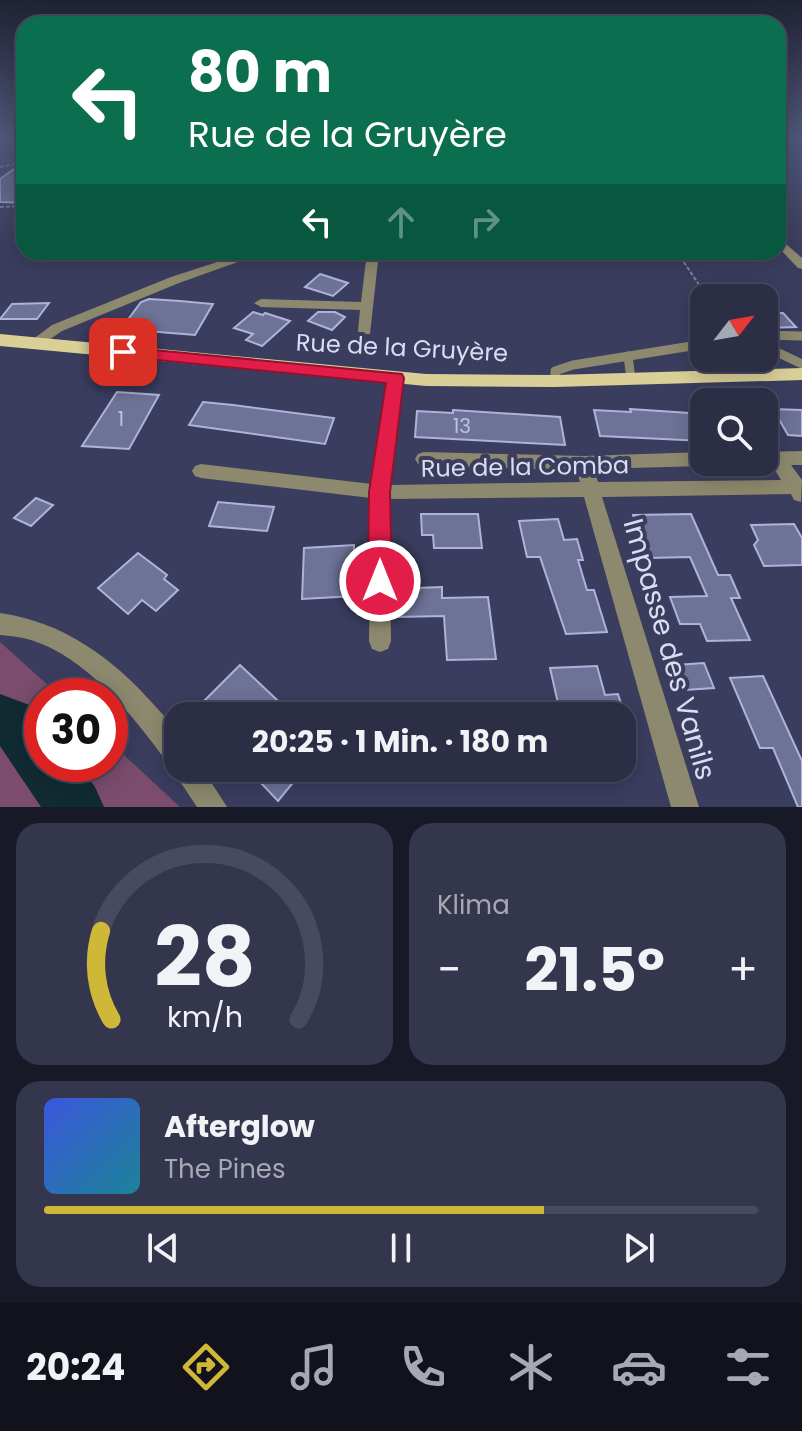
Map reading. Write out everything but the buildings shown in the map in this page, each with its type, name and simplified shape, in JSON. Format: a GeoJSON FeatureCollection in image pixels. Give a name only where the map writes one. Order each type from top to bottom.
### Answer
{"type":"FeatureCollection","features":[{"type":"Feature","properties":{"kind":"main road","name":"Rue de la Gruyère"},"geometry":{"type":"LineString","coordinates":[[0,340],[395,378],[555,381],[802,374]]}},
{"type":"Feature","properties":{"kind":"street"},"geometry":{"type":"LineString","coordinates":[[786,248],[802,265]]}},
{"type":"Feature","properties":{"kind":"street"},"geometry":{"type":"LineString","coordinates":[[35,343],[50,331],[175,280],[236,260]]}},
{"type":"Feature","properties":{"kind":"street"},"geometry":{"type":"LineString","coordinates":[[365,331],[372,260]]}},
{"type":"Feature","properties":{"kind":"street"},"geometry":{"type":"LineString","coordinates":[[261,303],[368,306]]}},
{"type":"Feature","properties":{"kind":"street"},"geometry":{"type":"LineString","coordinates":[[380,641],[380,492],[395,378]]}},
{"type":"Feature","properties":{"kind":"street"},"geometry":{"type":"LineString","coordinates":[[778,459],[802,458]]}},
{"type":"Feature","properties":{"kind":"street"},"geometry":{"type":"LineString","coordinates":[[424,459],[583,463],[690,459]]}},
{"type":"Feature","properties":{"kind":"street","name":"Impasse des Vanils"},"geometry":{"type":"LineString","coordinates":[[583,463],[685,807]]}},
{"type":"Feature","properties":{"kind":"street"},"geometry":{"type":"LineString","coordinates":[[778,466],[800,490]]}},
{"type":"Feature","properties":{"kind":"street","name":"Rue de la Comba"},"geometry":{"type":"LineString","coordinates":[[201,471],[380,492],[800,490]]}},
{"type":"Feature","properties":{"kind":"street"},"geometry":{"type":"LineString","coordinates":[[0,624],[40,632],[103,668],[164,735]]}},
{"type":"Feature","properties":{"kind":"street"},"geometry":{"type":"LineString","coordinates":[[196,782],[213,807]]}},
{"type":"Feature","properties":{"kind":"lane"},"geometry":{"type":"LineString","coordinates":[[778,335],[802,336]]}},
{"type":"Feature","properties":{"kind":"lane"},"geometry":{"type":"LineString","coordinates":[[555,381],[555,371],[563,367],[690,346]]}},
{"type":"Feature","properties":{"kind":"lane"},"geometry":{"type":"LineString","coordinates":[[778,353],[802,364]]}},
{"type":"Feature","properties":{"kind":"lane"},"geometry":{"type":"LineString","coordinates":[[628,356],[631,379]]}},
{"type":"Feature","properties":{"kind":"path"},"geometry":{"type":"LineString","coordinates":[[681,260],[697,284]]}},
{"type":"Feature","properties":{"kind":"shaded area"},"geometry":{"type":"Polygon","coordinates":[[[0,642],[40,678],[24,678],[24,782],[128,782],[128,759],[180,807],[0,807],[0,642]]]}},
{"type":"Feature","properties":{"kind":"waterway"},"geometry":{"type":"LineString","coordinates":[[0,720],[21,728],[24,732]]}},
{"type":"Feature","properties":{"kind":"waterway"},"geometry":{"type":"LineString","coordinates":[[58,782],[75,807]]}},
{"type":"Feature","properties":{"kind":"route"},"geometry":{"type":"LineString","coordinates":[[123,352],[395,378],[380,492],[380,581]]}}]}
